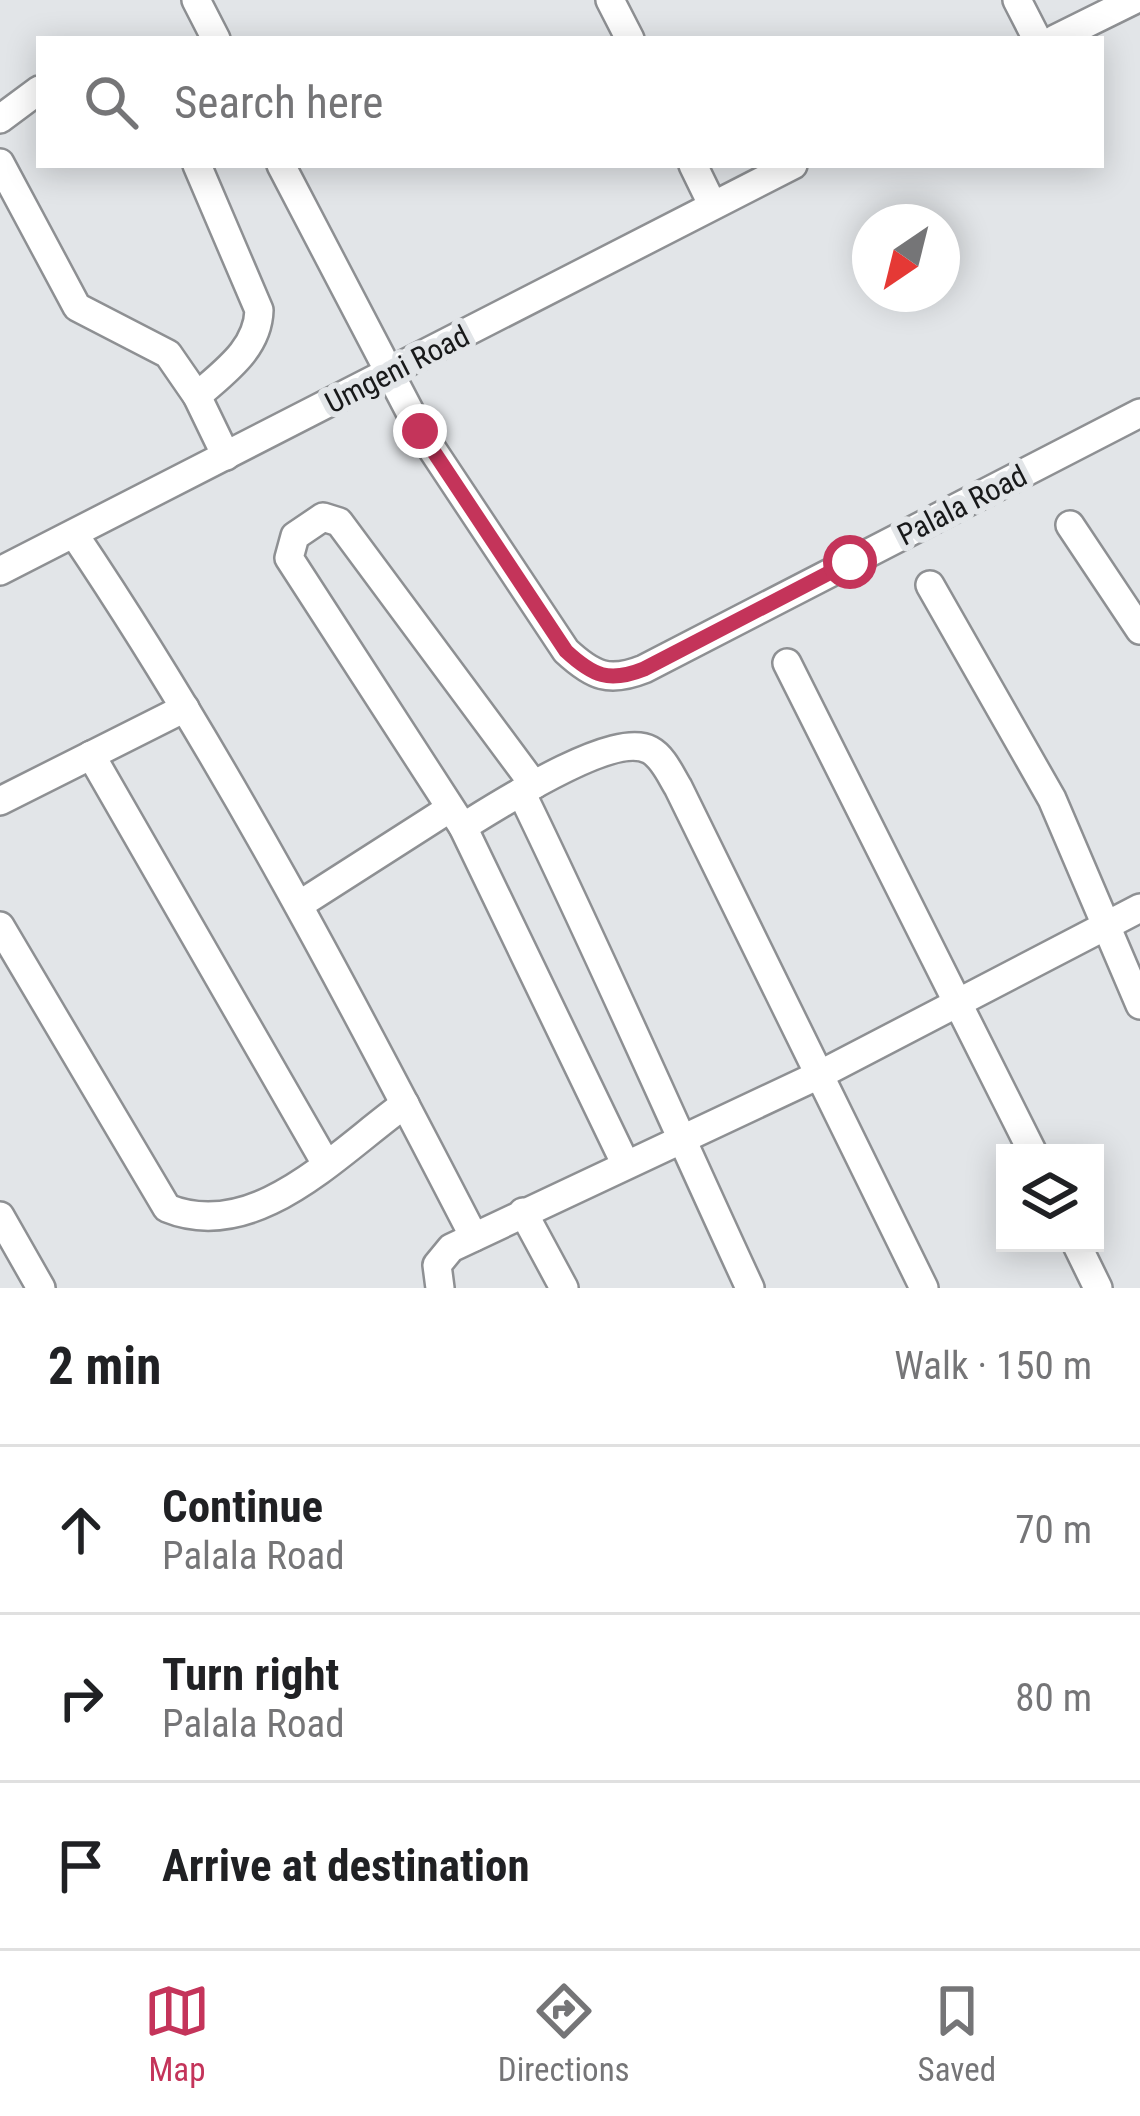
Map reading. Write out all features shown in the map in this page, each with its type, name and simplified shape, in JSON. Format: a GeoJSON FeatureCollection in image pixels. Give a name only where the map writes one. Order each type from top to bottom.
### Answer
{"type":"FeatureCollection","features":[{"type":"Feature","properties":{"kind":"street"},"geometry":{"type":"LineString","coordinates":[[196,0],[214,36]]}},
{"type":"Feature","properties":{"kind":"street"},"geometry":{"type":"LineString","coordinates":[[610,0],[628,36]]}},
{"type":"Feature","properties":{"kind":"street"},"geometry":{"type":"LineString","coordinates":[[1017,0],[1035,36]]}},
{"type":"Feature","properties":{"kind":"street"},"geometry":{"type":"LineString","coordinates":[[1061,36],[1134,0]]}},
{"type":"Feature","properties":{"kind":"street"},"geometry":{"type":"LineString","coordinates":[[0,118],[36,93]]}},
{"type":"Feature","properties":{"kind":"street"},"geometry":{"type":"LineString","coordinates":[[0,163],[77,307],[168,354],[197,396],[226,456]]}},
{"type":"Feature","properties":{"kind":"street"},"geometry":{"type":"LineString","coordinates":[[197,396],[240,357],[259,324],[259,310],[198,168]]}},
{"type":"Feature","properties":{"kind":"street"},"geometry":{"type":"LineString","coordinates":[[282,168],[388,374]]}},
{"type":"Feature","properties":{"kind":"street"},"geometry":{"type":"LineString","coordinates":[[694,168],[712,204]]}},
{"type":"Feature","properties":{"kind":"street","name":"Umgeni Road"},"geometry":{"type":"LineString","coordinates":[[0,571],[787,168]]}},
{"type":"Feature","properties":{"kind":"street","name":"Palala Road"},"geometry":{"type":"LineString","coordinates":[[388,374],[566,651],[599,677],[620,679],[1140,413]]}},
{"type":"Feature","properties":{"kind":"street"},"geometry":{"type":"LineString","coordinates":[[625,1163],[456,818],[289,558],[296,536],[323,517],[344,529],[528,788],[750,1288]]}},
{"type":"Feature","properties":{"kind":"street"},"geometry":{"type":"LineString","coordinates":[[1070,525],[1140,630]]}},
{"type":"Feature","properties":{"kind":"street"},"geometry":{"type":"LineString","coordinates":[[74,534],[185,708],[298,905],[474,1237]]}},
{"type":"Feature","properties":{"kind":"street"},"geometry":{"type":"LineString","coordinates":[[930,585],[1052,799],[1140,1005]]}},
{"type":"Feature","properties":{"kind":"street"},"geometry":{"type":"LineString","coordinates":[[787,663],[1030,1144]]}},
{"type":"Feature","properties":{"kind":"street"},"geometry":{"type":"LineString","coordinates":[[0,801],[185,708]]}},
{"type":"Feature","properties":{"kind":"street"},"geometry":{"type":"LineString","coordinates":[[298,905],[456,818],[609,751],[645,747],[655,753],[823,1073],[924,1288]]}},
{"type":"Feature","properties":{"kind":"street"},"geometry":{"type":"LineString","coordinates":[[91,755],[325,1162]]}},
{"type":"Feature","properties":{"kind":"street"},"geometry":{"type":"LineString","coordinates":[[440,1288],[437,1265],[443,1255],[474,1237],[823,1073],[959,998],[1140,908]]}},
{"type":"Feature","properties":{"kind":"street"},"geometry":{"type":"LineString","coordinates":[[0,926],[167,1208],[191,1218],[225,1219],[265,1207],[405,1104]]}},
{"type":"Feature","properties":{"kind":"street"},"geometry":{"type":"LineString","coordinates":[[524,1212],[564,1288]]}},
{"type":"Feature","properties":{"kind":"street"},"geometry":{"type":"LineString","coordinates":[[0,1216],[40,1288]]}},
{"type":"Feature","properties":{"kind":"street"},"geometry":{"type":"LineString","coordinates":[[1080,1252],[1098,1288]]}},
{"type":"Feature","properties":{"kind":"route"},"geometry":{"type":"LineString","coordinates":[[420,431],[566,651],[599,677],[620,679],[644,669],[850,562]]}}]}
